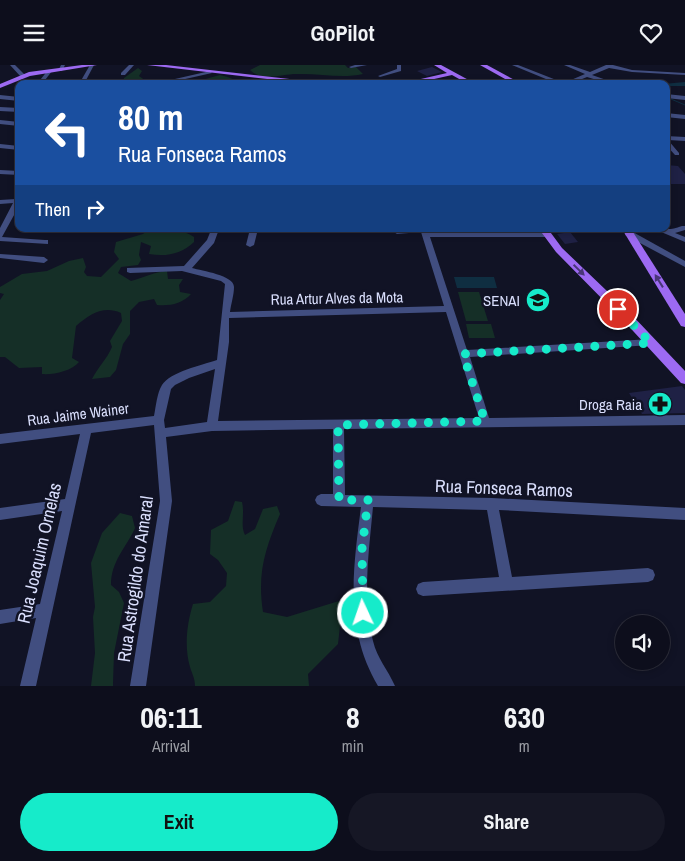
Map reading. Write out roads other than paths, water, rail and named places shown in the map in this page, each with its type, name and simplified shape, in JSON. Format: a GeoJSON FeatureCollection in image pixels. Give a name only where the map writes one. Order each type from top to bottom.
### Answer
{"type":"FeatureCollection","features":[{"type":"Feature","properties":{"kind":"main road"},"geometry":{"type":"LineString","coordinates":[[0,86],[23,76],[62,67],[93,65]]}},
{"type":"Feature","properties":{"kind":"main road"},"geometry":{"type":"LineString","coordinates":[[150,65],[291,80]]}},
{"type":"Feature","properties":{"kind":"main road"},"geometry":{"type":"LineString","coordinates":[[437,65],[466,80]]}},
{"type":"Feature","properties":{"kind":"main road"},"geometry":{"type":"LineString","coordinates":[[483,65],[511,80]]}},
{"type":"Feature","properties":{"kind":"main road"},"geometry":{"type":"LineString","coordinates":[[427,80],[453,73]]}},
{"type":"Feature","properties":{"kind":"main road"},"geometry":{"type":"LineString","coordinates":[[544,232],[685,379]]}},
{"type":"Feature","properties":{"kind":"main road"},"geometry":{"type":"LineString","coordinates":[[628,232],[685,323]]}},
{"type":"Feature","properties":{"kind":"street"},"geometry":{"type":"LineString","coordinates":[[12,65],[23,76]]}},
{"type":"Feature","properties":{"kind":"street"},"geometry":{"type":"LineString","coordinates":[[84,80],[93,65]]}},
{"type":"Feature","properties":{"kind":"street"},"geometry":{"type":"LineString","coordinates":[[123,74],[132,65]]}},
{"type":"Feature","properties":{"kind":"street"},"geometry":{"type":"LineString","coordinates":[[211,65],[218,73]]}},
{"type":"Feature","properties":{"kind":"street"},"geometry":{"type":"LineString","coordinates":[[351,67],[364,65]]}},
{"type":"Feature","properties":{"kind":"street"},"geometry":{"type":"LineString","coordinates":[[380,76],[399,70],[399,65]]}},
{"type":"Feature","properties":{"kind":"street"},"geometry":{"type":"LineString","coordinates":[[514,65],[553,80]]}},
{"type":"Feature","properties":{"kind":"street"},"geometry":{"type":"LineString","coordinates":[[566,65],[605,80]]}},
{"type":"Feature","properties":{"kind":"street"},"geometry":{"type":"LineString","coordinates":[[574,80],[610,66],[632,71],[685,73]]}},
{"type":"Feature","properties":{"kind":"street"},"geometry":{"type":"LineString","coordinates":[[42,80],[50,71]]}},
{"type":"Feature","properties":{"kind":"street"},"geometry":{"type":"LineString","coordinates":[[174,80],[210,72]]}},
{"type":"Feature","properties":{"kind":"street"},"geometry":{"type":"LineString","coordinates":[[670,96],[685,98]]}},
{"type":"Feature","properties":{"kind":"street"},"geometry":{"type":"LineString","coordinates":[[0,97],[15,99]]}},
{"type":"Feature","properties":{"kind":"street"},"geometry":{"type":"LineString","coordinates":[[0,109],[15,110]]}},
{"type":"Feature","properties":{"kind":"street"},"geometry":{"type":"LineString","coordinates":[[670,115],[685,117]]}},
{"type":"Feature","properties":{"kind":"street"},"geometry":{"type":"LineString","coordinates":[[9,123],[15,120]]}},
{"type":"Feature","properties":{"kind":"street"},"geometry":{"type":"LineString","coordinates":[[0,121],[15,124]]}},
{"type":"Feature","properties":{"kind":"street"},"geometry":{"type":"LineString","coordinates":[[670,139],[685,139]]}},
{"type":"Feature","properties":{"kind":"street"},"geometry":{"type":"LineString","coordinates":[[670,144],[677,154],[670,153]]}},
{"type":"Feature","properties":{"kind":"street"},"geometry":{"type":"LineString","coordinates":[[0,146],[15,148]]}},
{"type":"Feature","properties":{"kind":"street"},"geometry":{"type":"LineString","coordinates":[[0,172],[15,173]]}},
{"type":"Feature","properties":{"kind":"street"},"geometry":{"type":"LineString","coordinates":[[0,202],[15,200]]}},
{"type":"Feature","properties":{"kind":"street"},"geometry":{"type":"LineString","coordinates":[[0,235],[15,211]]}},
{"type":"Feature","properties":{"kind":"street"},"geometry":{"type":"LineString","coordinates":[[7,222],[15,223]]}},
{"type":"Feature","properties":{"kind":"street"},"geometry":{"type":"LineString","coordinates":[[669,233],[685,228]]}},
{"type":"Feature","properties":{"kind":"street"},"geometry":{"type":"LineString","coordinates":[[187,268],[211,241],[214,232]]}},
{"type":"Feature","properties":{"kind":"street"},"geometry":{"type":"LineString","coordinates":[[250,245],[253,232]]}},
{"type":"Feature","properties":{"kind":"street"},"geometry":{"type":"LineString","coordinates":[[425,232],[485,421]]}},
{"type":"Feature","properties":{"kind":"street"},"geometry":{"type":"LineString","coordinates":[[629,232],[685,264]]}},
{"type":"Feature","properties":{"kind":"street"},"geometry":{"type":"LineString","coordinates":[[669,233],[685,240]]}},
{"type":"Feature","properties":{"kind":"street"},"geometry":{"type":"LineString","coordinates":[[0,239],[45,242]]}},
{"type":"Feature","properties":{"kind":"street"},"geometry":{"type":"LineString","coordinates":[[0,256],[44,260]]}},
{"type":"Feature","properties":{"kind":"street"},"geometry":{"type":"LineString","coordinates":[[130,270],[187,268],[224,279],[228,283],[230,287],[225,315],[224,342],[212,427]]}},
{"type":"Feature","properties":{"kind":"street","name":"Rua Artur Alves da Mota"},"geometry":{"type":"LineString","coordinates":[[225,315],[450,309]]}},
{"type":"Feature","properties":{"kind":"street"},"geometry":{"type":"LineString","coordinates":[[463,354],[651,343]]}},
{"type":"Feature","properties":{"kind":"street","name":"Rua Astrogildo do Amaral"},"geometry":{"type":"LineString","coordinates":[[138,686],[166,501],[160,420],[166,387],[171,382],[185,375],[220,363]]}},
{"type":"Feature","properties":{"kind":"street","name":"Rua Jaime Wainer"},"geometry":{"type":"LineString","coordinates":[[0,439],[160,420]]}},
{"type":"Feature","properties":{"kind":"street"},"geometry":{"type":"LineString","coordinates":[[160,433],[212,427],[485,421],[685,420]]}},
{"type":"Feature","properties":{"kind":"street"},"geometry":{"type":"LineString","coordinates":[[338,425],[339,500]]}},
{"type":"Feature","properties":{"kind":"street","name":"Rua Joaquim Ornelas"},"geometry":{"type":"LineString","coordinates":[[28,686],[87,428]]}},
{"type":"Feature","properties":{"kind":"street","name":"Rua Fonseca Ramos"},"geometry":{"type":"LineString","coordinates":[[321,500],[492,504],[685,514]]}},
{"type":"Feature","properties":{"kind":"street"},"geometry":{"type":"LineString","coordinates":[[368,500],[362,549],[361,596],[364,631],[372,658],[388,686]]}},
{"type":"Feature","properties":{"kind":"street"},"geometry":{"type":"LineString","coordinates":[[0,514],[70,503]]}},
{"type":"Feature","properties":{"kind":"street"},"geometry":{"type":"LineString","coordinates":[[492,504],[507,585]]}},
{"type":"Feature","properties":{"kind":"street"},"geometry":{"type":"LineString","coordinates":[[424,589],[648,575]]}},
{"type":"Feature","properties":{"kind":"street"},"geometry":{"type":"LineString","coordinates":[[0,617],[45,610]]}},
{"type":"Feature","properties":{"kind":"water"},"geometry":{"type":"Polygon","coordinates":[[[454,277],[494,277],[497,288],[457,288],[454,277]]]}},
{"type":"Feature","properties":{"kind":"waterway"},"geometry":{"type":"LineString","coordinates":[[670,84],[685,84]]}},
{"type":"Feature","properties":{"kind":"waterway"},"geometry":{"type":"LineString","coordinates":[[671,99],[685,105]]}},
{"type":"Feature","properties":{"kind":"place","name":"SENAI"},"geometry":{"type":"Point","coordinates":[538,300]}},
{"type":"Feature","properties":{"kind":"place","name":"Droga Raia"},"geometry":{"type":"Point","coordinates":[660,404]}}]}
